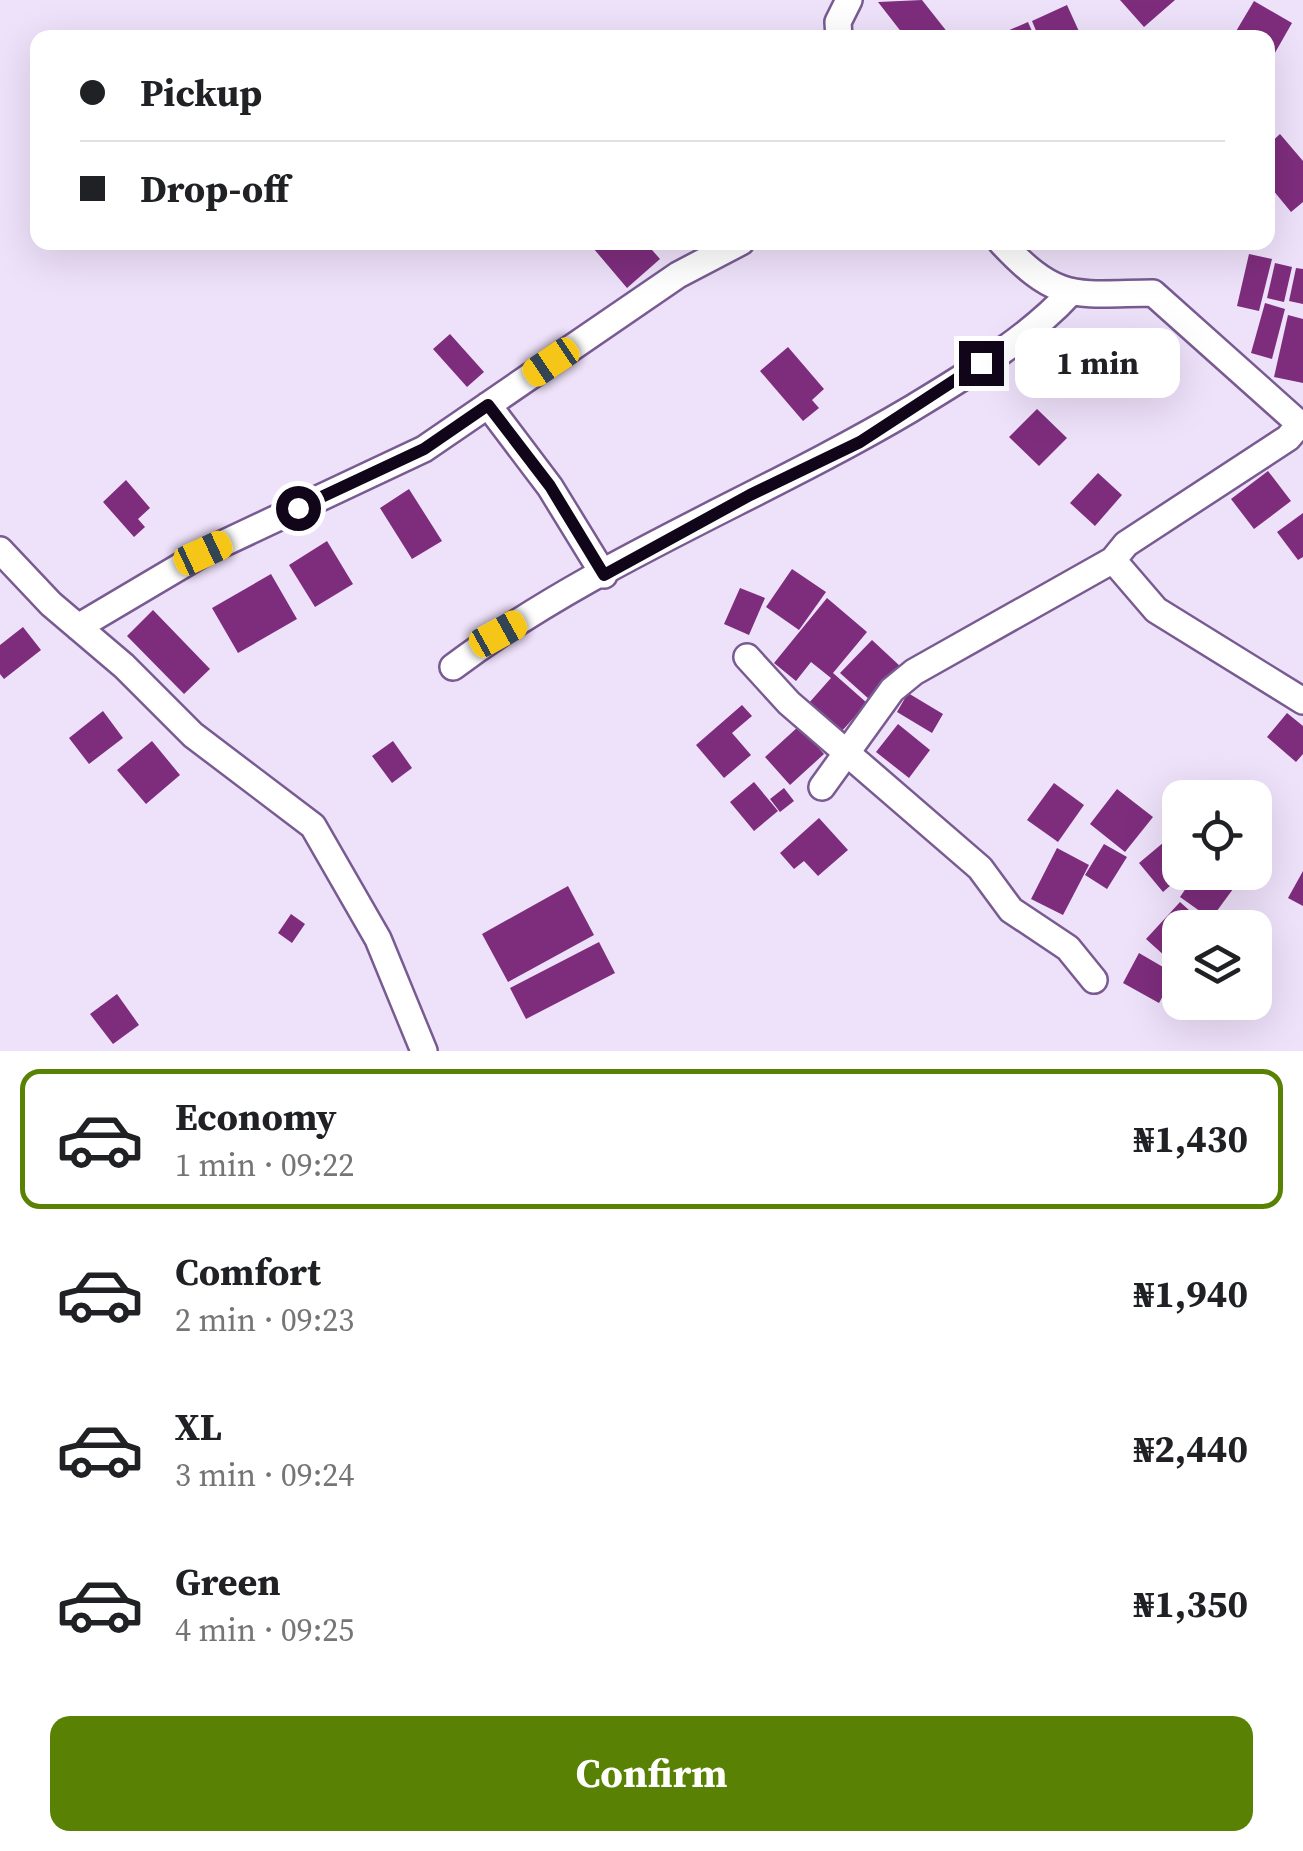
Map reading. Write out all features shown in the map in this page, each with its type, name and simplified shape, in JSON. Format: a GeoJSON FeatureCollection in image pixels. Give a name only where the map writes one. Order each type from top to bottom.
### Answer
{"type":"FeatureCollection","features":[{"type":"Feature","properties":{"kind":"street"},"geometry":{"type":"LineString","coordinates":[[838,30],[838,22],[849,0]]}},
{"type":"Feature","properties":{"kind":"street"},"geometry":{"type":"LineString","coordinates":[[78,627],[203,553],[424,449],[678,275],[726,250]]}},
{"type":"Feature","properties":{"kind":"street"},"geometry":{"type":"LineString","coordinates":[[822,787],[892,690],[914,672],[1113,560],[1126,544],[1288,438],[1301,425],[1152,293],[1070,293],[1034,277],[1009,250]]}},
{"type":"Feature","properties":{"kind":"street"},"geometry":{"type":"LineString","coordinates":[[453,668],[498,634],[604,575],[750,495],[860,442],[1045,320],[1070,293]]}},
{"type":"Feature","properties":{"kind":"street"},"geometry":{"type":"LineString","coordinates":[[488,405],[550,486],[604,575]]}},
{"type":"Feature","properties":{"kind":"street"},"geometry":{"type":"LineString","coordinates":[[0,550],[193,735],[313,826],[378,939],[424,1051]]}},
{"type":"Feature","properties":{"kind":"street"},"geometry":{"type":"LineString","coordinates":[[1113,560],[1156,610],[1303,701]]}},
{"type":"Feature","properties":{"kind":"street"},"geometry":{"type":"LineString","coordinates":[[747,657],[788,703],[980,868],[1011,910],[1068,948],[1094,980]]}},
{"type":"Feature","properties":{"kind":"building"},"geometry":{"type":"Polygon","coordinates":[[[922,0],[946,30],[900,30],[878,2],[922,0]]]}},
{"type":"Feature","properties":{"kind":"building"},"geometry":{"type":"Polygon","coordinates":[[[1120,0],[1175,0],[1144,27],[1120,0]]]}},
{"type":"Feature","properties":{"kind":"building"},"geometry":{"type":"Polygon","coordinates":[[[1254,1],[1292,23],[1275,53],[1275,30],[1237,30],[1254,1]]]}},
{"type":"Feature","properties":{"kind":"building"},"geometry":{"type":"Polygon","coordinates":[[[1067,5],[1078,30],[1036,30],[1032,21],[1067,5]]]}},
{"type":"Feature","properties":{"kind":"building"},"geometry":{"type":"Polygon","coordinates":[[[1028,22],[1032,30],[1010,30],[1028,22]]]}},
{"type":"Feature","properties":{"kind":"building"},"geometry":{"type":"Polygon","coordinates":[[[1280,134],[1303,161],[1303,202],[1291,212],[1275,193],[1275,139],[1280,134]]]}},
{"type":"Feature","properties":{"kind":"building"},"geometry":{"type":"Polygon","coordinates":[[[595,250],[652,250],[660,259],[627,288],[595,250]]]}},
{"type":"Feature","properties":{"kind":"building"},"geometry":{"type":"Polygon","coordinates":[[[1249,254],[1272,259],[1259,311],[1237,306],[1249,254]]]}},
{"type":"Feature","properties":{"kind":"building"},"geometry":{"type":"Polygon","coordinates":[[[1275,263],[1292,267],[1284,302],[1267,298],[1275,263]]]}},
{"type":"Feature","properties":{"kind":"building"},"geometry":{"type":"Polygon","coordinates":[[[1296,268],[1303,269],[1303,304],[1289,301],[1296,268]]]}},
{"type":"Feature","properties":{"kind":"building"},"geometry":{"type":"Polygon","coordinates":[[[1265,303],[1285,309],[1272,359],[1251,353],[1265,303]]]}},
{"type":"Feature","properties":{"kind":"building"},"geometry":{"type":"Polygon","coordinates":[[[1288,315],[1303,319],[1303,383],[1274,377],[1288,315]]]}},
{"type":"Feature","properties":{"kind":"building"},"geometry":{"type":"Polygon","coordinates":[[[450,334],[484,372],[467,387],[433,349],[450,334]]]}},
{"type":"Feature","properties":{"kind":"building"},"geometry":{"type":"Polygon","coordinates":[[[788,347],[824,389],[812,400],[819,408],[803,421],[760,371],[788,347]]]}},
{"type":"Feature","properties":{"kind":"building"},"geometry":{"type":"Polygon","coordinates":[[[1037,409],[1067,438],[1039,466],[1009,437],[1037,409]]]}},
{"type":"Feature","properties":{"kind":"building"},"geometry":{"type":"Polygon","coordinates":[[[1268,471],[1291,501],[1254,529],[1231,499],[1268,471]]]}},
{"type":"Feature","properties":{"kind":"building"},"geometry":{"type":"Polygon","coordinates":[[[1098,473],[1122,495],[1095,526],[1070,503],[1098,473]]]}},
{"type":"Feature","properties":{"kind":"building"},"geometry":{"type":"Polygon","coordinates":[[[126,480],[150,508],[138,519],[145,527],[134,537],[103,502],[126,480]]]}},
{"type":"Feature","properties":{"kind":"building"},"geometry":{"type":"Polygon","coordinates":[[[409,489],[442,541],[412,559],[380,508],[409,489]]]}},
{"type":"Feature","properties":{"kind":"building"},"geometry":{"type":"Polygon","coordinates":[[[1303,513],[1303,557],[1298,560],[1277,532],[1303,513]]]}},
{"type":"Feature","properties":{"kind":"building"},"geometry":{"type":"Polygon","coordinates":[[[327,541],[353,584],[315,607],[289,565],[327,541]]]}},
{"type":"Feature","properties":{"kind":"building"},"geometry":{"type":"Polygon","coordinates":[[[792,569],[826,592],[799,630],[766,607],[792,569]]]}},
{"type":"Feature","properties":{"kind":"building"},"geometry":{"type":"Polygon","coordinates":[[[271,574],[297,619],[238,653],[212,608],[271,574]]]}},
{"type":"Feature","properties":{"kind":"building"},"geometry":{"type":"Polygon","coordinates":[[[740,588],[765,598],[749,635],[724,624],[740,588]]]}},
{"type":"Feature","properties":{"kind":"building"},"geometry":{"type":"Polygon","coordinates":[[[827,598],[867,632],[833,673],[867,703],[841,732],[808,704],[831,678],[811,662],[796,681],[774,663],[827,598]]]}},
{"type":"Feature","properties":{"kind":"building"},"geometry":{"type":"Polygon","coordinates":[[[153,610],[210,669],[184,694],[127,636],[153,610]]]}},
{"type":"Feature","properties":{"kind":"building"},"geometry":{"type":"Polygon","coordinates":[[[23,627],[41,650],[4,679],[0,674],[0,645],[23,627]]]}},
{"type":"Feature","properties":{"kind":"building"},"geometry":{"type":"Polygon","coordinates":[[[872,640],[901,667],[870,700],[840,673],[872,640]]]}},
{"type":"Feature","properties":{"kind":"building"},"geometry":{"type":"Polygon","coordinates":[[[908,693],[943,714],[932,733],[897,712],[908,693]]]}},
{"type":"Feature","properties":{"kind":"building"},"geometry":{"type":"Polygon","coordinates":[[[742,705],[752,716],[732,733],[751,755],[724,778],[696,745],[742,705]]]}},
{"type":"Feature","properties":{"kind":"building"},"geometry":{"type":"Polygon","coordinates":[[[103,711],[123,738],[89,764],[69,738],[103,711]]]}},
{"type":"Feature","properties":{"kind":"building"},"geometry":{"type":"Polygon","coordinates":[[[1287,713],[1303,726],[1303,754],[1296,762],[1267,737],[1287,713]]]}},
{"type":"Feature","properties":{"kind":"building"},"geometry":{"type":"Polygon","coordinates":[[[898,724],[930,750],[909,778],[876,752],[898,724]]]}},
{"type":"Feature","properties":{"kind":"building"},"geometry":{"type":"Polygon","coordinates":[[[799,726],[824,754],[790,785],[765,757],[799,726]]]}},
{"type":"Feature","properties":{"kind":"building"},"geometry":{"type":"Polygon","coordinates":[[[152,741],[180,775],[146,804],[117,770],[152,741]]]}},
{"type":"Feature","properties":{"kind":"building"},"geometry":{"type":"Polygon","coordinates":[[[393,741],[412,768],[392,783],[372,756],[393,741]]]}},
{"type":"Feature","properties":{"kind":"building"},"geometry":{"type":"Polygon","coordinates":[[[754,782],[778,811],[754,831],[730,802],[754,782]]]}},
{"type":"Feature","properties":{"kind":"building"},"geometry":{"type":"Polygon","coordinates":[[[1054,783],[1084,805],[1058,842],[1027,820],[1054,783]]]}},
{"type":"Feature","properties":{"kind":"building"},"geometry":{"type":"Polygon","coordinates":[[[784,788],[794,801],[780,812],[770,799],[784,788]]]}},
{"type":"Feature","properties":{"kind":"building"},"geometry":{"type":"Polygon","coordinates":[[[1117,789],[1153,817],[1125,852],[1090,824],[1117,789]]]}},
{"type":"Feature","properties":{"kind":"building"},"geometry":{"type":"Polygon","coordinates":[[[819,818],[848,850],[818,876],[804,861],[794,869],[780,853],[819,818]]]}},
{"type":"Feature","properties":{"kind":"building"},"geometry":{"type":"Polygon","coordinates":[[[1104,844],[1127,857],[1107,889],[1085,875],[1104,844]]]}},
{"type":"Feature","properties":{"kind":"building"},"geometry":{"type":"Polygon","coordinates":[[[1162,844],[1162,890],[1165,890],[1163,892],[1139,863],[1162,844]]]}},
{"type":"Feature","properties":{"kind":"building"},"geometry":{"type":"Polygon","coordinates":[[[1057,848],[1089,865],[1063,915],[1031,899],[1057,848]]]}},
{"type":"Feature","properties":{"kind":"building"},"geometry":{"type":"Polygon","coordinates":[[[1303,871],[1303,906],[1288,898],[1303,871]]]}},
{"type":"Feature","properties":{"kind":"building"},"geometry":{"type":"Polygon","coordinates":[[[568,886],[594,935],[508,982],[482,934],[568,886]]]}},
{"type":"Feature","properties":{"kind":"building"},"geometry":{"type":"Polygon","coordinates":[[[1185,890],[1232,890],[1218,910],[1198,910],[1180,897],[1185,890]]]}},
{"type":"Feature","properties":{"kind":"building"},"geometry":{"type":"Polygon","coordinates":[[[1180,902],[1189,910],[1173,910],[1180,902]]]}},
{"type":"Feature","properties":{"kind":"building"},"geometry":{"type":"Polygon","coordinates":[[[291,914],[305,924],[292,943],[278,933],[291,914]]]}},
{"type":"Feature","properties":{"kind":"building"},"geometry":{"type":"Polygon","coordinates":[[[1162,922],[1162,953],[1146,939],[1162,922]]]}},
{"type":"Feature","properties":{"kind":"building"},"geometry":{"type":"Polygon","coordinates":[[[599,942],[615,973],[526,1019],[510,988],[599,942]]]}},
{"type":"Feature","properties":{"kind":"building"},"geometry":{"type":"Polygon","coordinates":[[[1139,953],[1162,966],[1159,1003],[1123,983],[1139,953]]]}},
{"type":"Feature","properties":{"kind":"building"},"geometry":{"type":"Polygon","coordinates":[[[117,994],[139,1025],[113,1044],[90,1014],[117,994]]]}},
{"type":"Feature","properties":{"kind":"route"},"geometry":{"type":"LineString","coordinates":[[298,508],[424,449],[488,405],[505,433],[550,486],[604,575],[750,495],[860,442],[981,363]]}}]}
